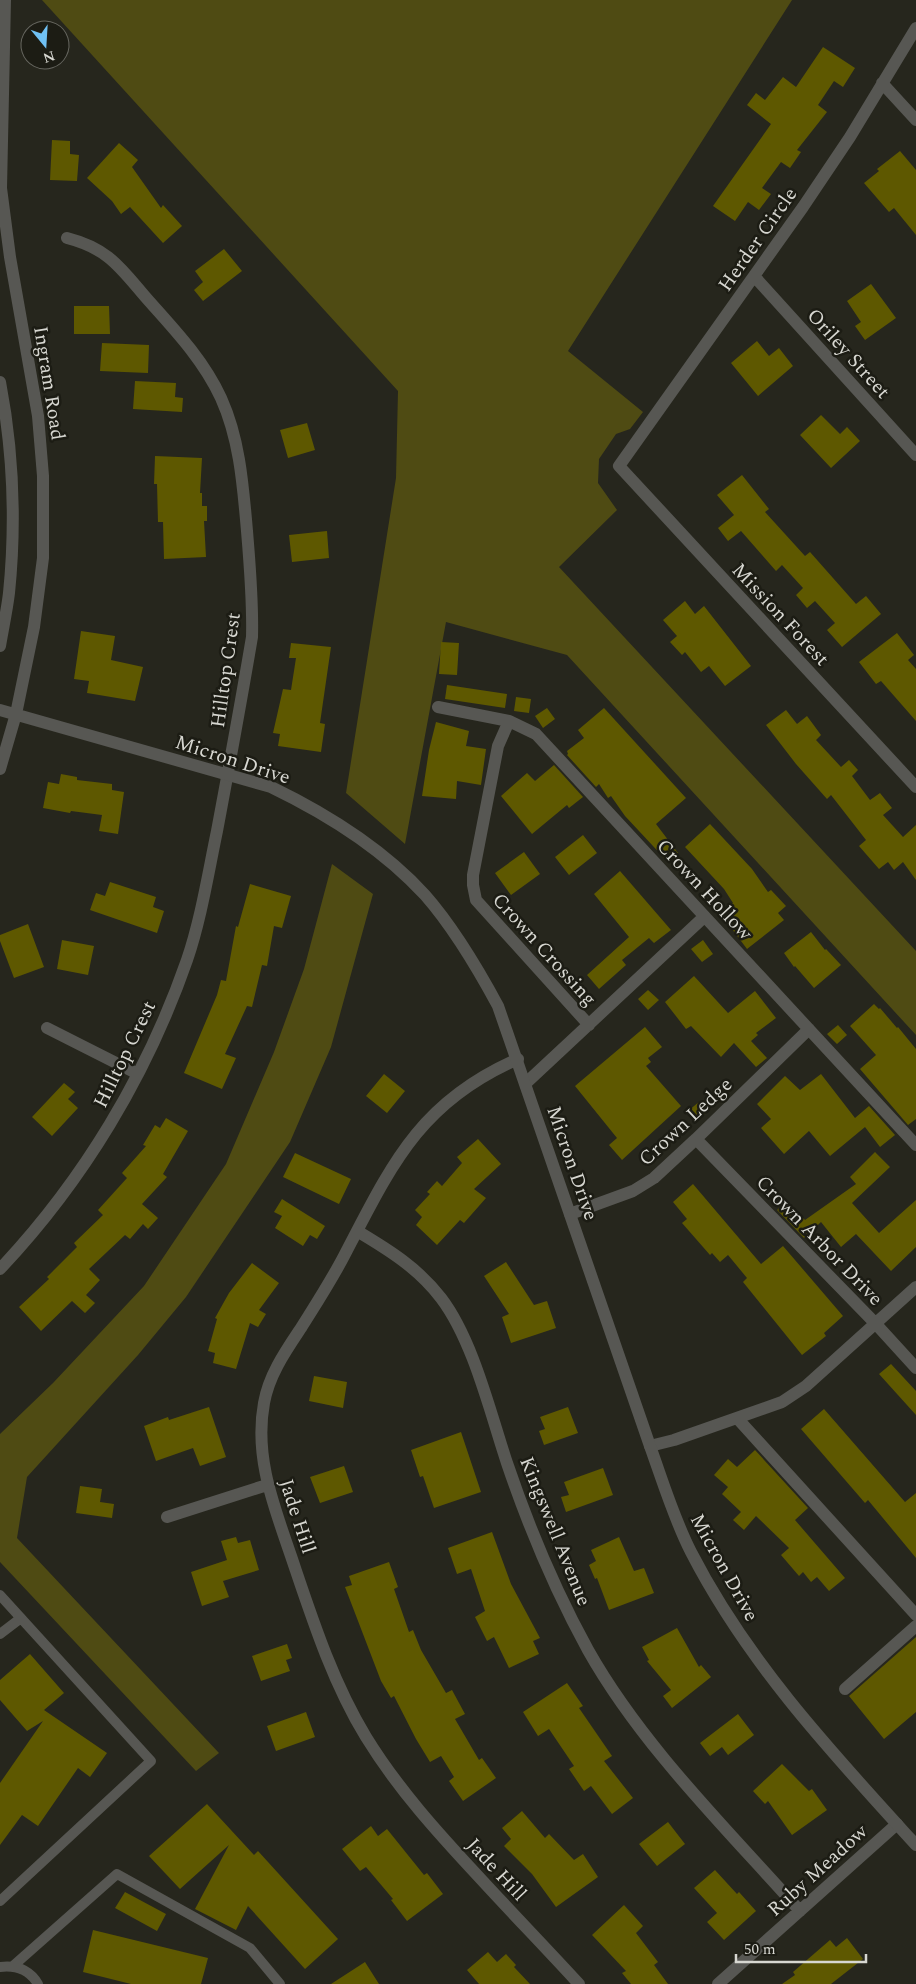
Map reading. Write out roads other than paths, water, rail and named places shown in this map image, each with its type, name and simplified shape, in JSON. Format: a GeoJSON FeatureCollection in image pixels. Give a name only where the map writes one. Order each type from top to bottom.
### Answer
{"type":"FeatureCollection","features":[{"type":"Feature","properties":{"kind":"street","name":"Ingram Road"},"geometry":{"type":"LineString","coordinates":[[0,769],[16,714],[34,626],[43,558],[43,476],[38,416],[10,257],[1,188],[5,0]]}},
{"type":"Feature","properties":{"kind":"street","name":"Herder Circle"},"geometry":{"type":"LineString","coordinates":[[619,466],[850,137],[916,28]]}},
{"type":"Feature","properties":{"kind":"street"},"geometry":{"type":"LineString","coordinates":[[882,83],[916,120]]}},
{"type":"Feature","properties":{"kind":"street","name":"Hilltop Crest"},"geometry":{"type":"LineString","coordinates":[[0,1269],[28,1239],[84,1164],[112,1121],[138,1074],[162,1023],[187,959],[204,894],[228,774],[252,637],[253,600],[243,482],[234,432],[221,398],[205,368],[188,344],[110,256],[88,244],[67,238]]}},
{"type":"Feature","properties":{"kind":"street","name":"Oriley Street"},"geometry":{"type":"LineString","coordinates":[[754,276],[916,455]]}},
{"type":"Feature","properties":{"kind":"street"},"geometry":{"type":"LineString","coordinates":[[0,382],[9,450],[12,510],[9,593],[0,646]]}},
{"type":"Feature","properties":{"kind":"street","name":"Mission Forest"},"geometry":{"type":"LineString","coordinates":[[619,466],[916,787]]}},
{"type":"Feature","properties":{"kind":"street","name":"Crown Hollow"},"geometry":{"type":"LineString","coordinates":[[438,707],[509,721],[536,734],[916,1145]]}},
{"type":"Feature","properties":{"kind":"street","name":"Micron Drive"},"geometry":{"type":"LineString","coordinates":[[0,710],[271,787],[309,805],[354,834],[379,852],[425,895],[476,965],[498,1006],[518,1059],[672,1509],[690,1551],[734,1627],[764,1669],[796,1709],[915,1843]]}},
{"type":"Feature","properties":{"kind":"street","name":"Crown Crossing"},"geometry":{"type":"LineString","coordinates":[[509,721],[498,746],[490,780],[473,875],[476,900],[588,1025]]}},
{"type":"Feature","properties":{"kind":"street"},"geometry":{"type":"LineString","coordinates":[[526,1083],[704,917]]}},
{"type":"Feature","properties":{"kind":"street"},"geometry":{"type":"LineString","coordinates":[[47,1028],[138,1074]]}},
{"type":"Feature","properties":{"kind":"street","name":"Crown Ledge"},"geometry":{"type":"LineString","coordinates":[[570,1214],[633,1191],[654,1178],[809,1029]]}},
{"type":"Feature","properties":{"kind":"street","name":"Jade Hill"},"geometry":{"type":"LineString","coordinates":[[518,1059],[475,1081],[453,1096],[433,1114],[399,1155],[330,1282],[274,1370],[264,1402],[260,1434],[267,1485],[312,1620],[336,1680],[366,1736],[401,1790],[434,1830],[579,1984]]}},
{"type":"Feature","properties":{"kind":"street","name":"Crown Arbor Drive"},"geometry":{"type":"LineString","coordinates":[[696,1139],[876,1324],[916,1368]]}},
{"type":"Feature","properties":{"kind":"street","name":"Kingswell Avenue"},"geometry":{"type":"LineString","coordinates":[[357,1231],[395,1254],[412,1267],[441,1299],[453,1317],[471,1356],[520,1502],[551,1578],[589,1651],[652,1744],[800,1911]]}},
{"type":"Feature","properties":{"kind":"street"},"geometry":{"type":"LineString","coordinates":[[650,1446],[782,1402],[806,1386],[916,1287]]}},
{"type":"Feature","properties":{"kind":"street"},"geometry":{"type":"LineString","coordinates":[[736,1418],[916,1615]]}},
{"type":"Feature","properties":{"kind":"street"},"geometry":{"type":"LineString","coordinates":[[167,1517],[267,1485]]}},
{"type":"Feature","properties":{"kind":"street"},"geometry":{"type":"LineString","coordinates":[[845,1689],[916,1626]]}},
{"type":"Feature","properties":{"kind":"street","name":"Ruby Meadow"},"geometry":{"type":"LineString","coordinates":[[718,1984],[897,1824]]}},
{"type":"Feature","properties":{"kind":"lane"},"geometry":{"type":"LineString","coordinates":[[0,1596],[151,1761],[0,1900]]}},
{"type":"Feature","properties":{"kind":"lane"},"geometry":{"type":"LineString","coordinates":[[0,1634],[21,1618]]}},
{"type":"Feature","properties":{"kind":"lane"},"geometry":{"type":"LineString","coordinates":[[13,1966],[117,1874],[250,1948],[280,1984]]}},
{"type":"Feature","properties":{"kind":"lane"},"geometry":{"type":"LineString","coordinates":[[0,1967],[13,1966],[25,1970],[38,1984]]}}]}
